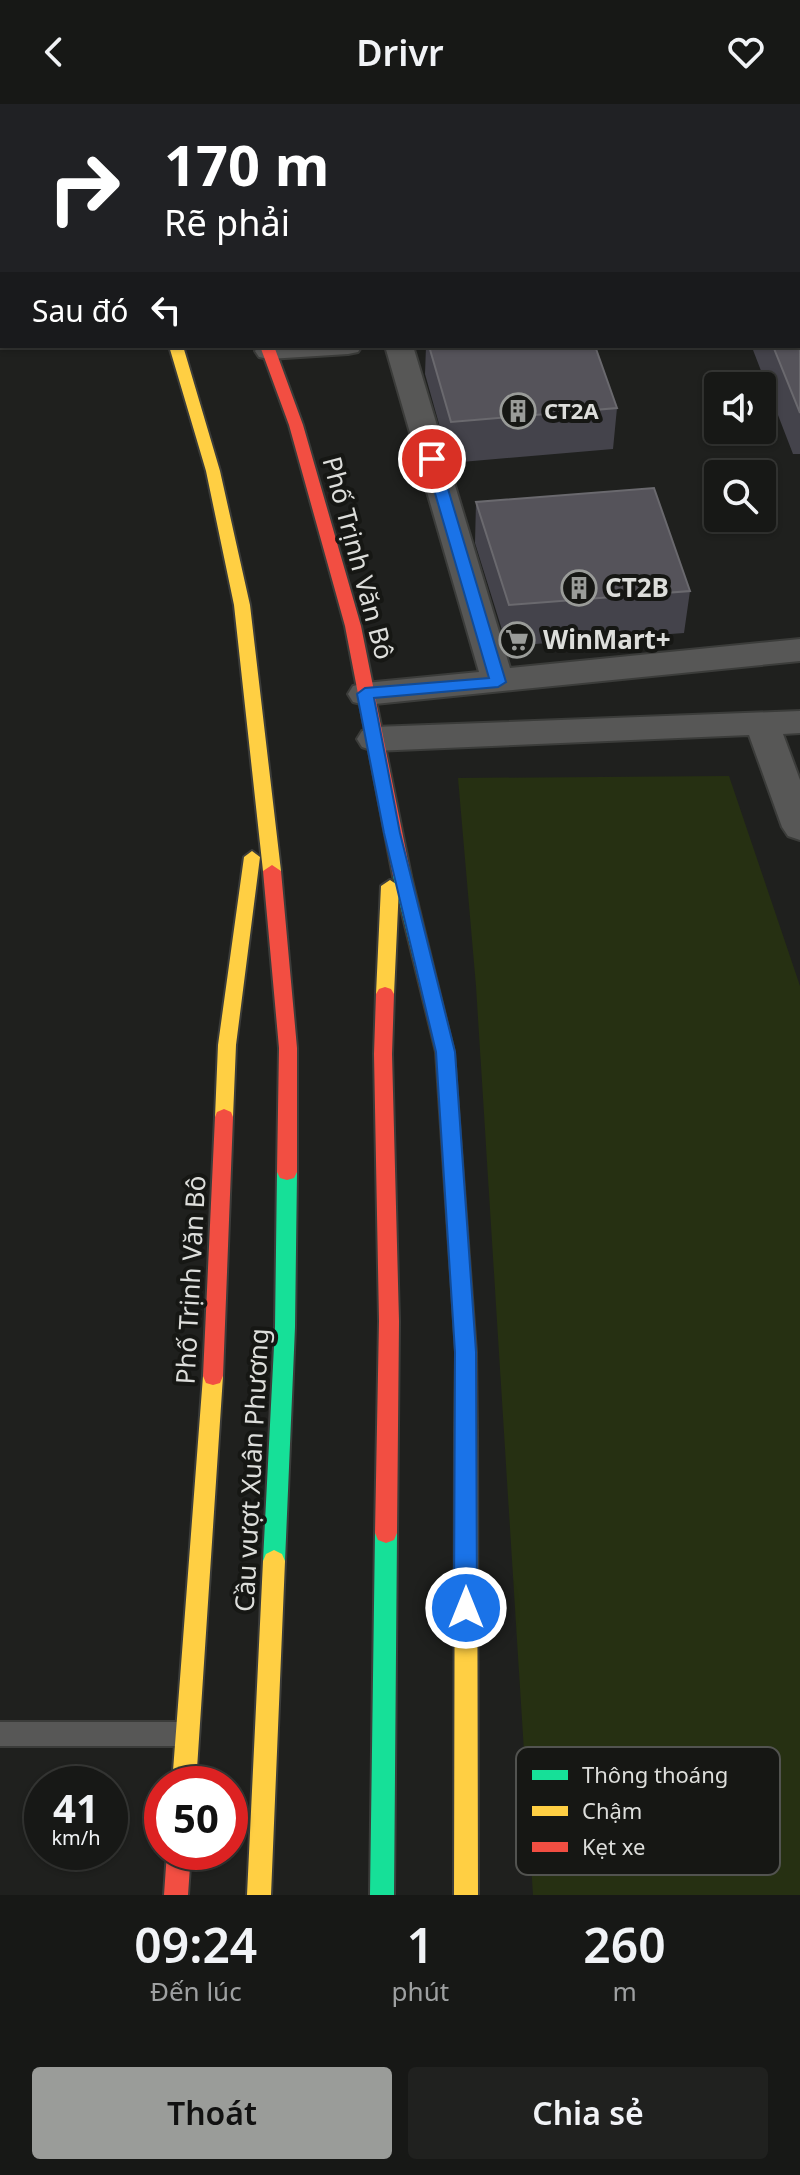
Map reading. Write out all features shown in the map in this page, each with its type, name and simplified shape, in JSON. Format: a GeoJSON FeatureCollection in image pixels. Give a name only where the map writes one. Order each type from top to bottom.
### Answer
{"type":"FeatureCollection","features":[{"type":"Feature","properties":{"kind":"main road","name":"Phố Trịnh Văn Bô"},"geometry":{"type":"LineString","coordinates":[[177,348],[213,471],[242,605],[263,779],[288,1048]]}},
{"type":"Feature","properties":{"kind":"main road","name":"Phố Trịnh Văn Bô"},"geometry":{"type":"LineString","coordinates":[[268,348],[296,425],[345,597],[392,833],[445,1052],[466,1352],[466,1895]]}},
{"type":"Feature","properties":{"kind":"main road","name":"Phố Trịnh Văn Bô"},"geometry":{"type":"LineString","coordinates":[[185,1766],[216,1327],[227,1045],[263,779]]}},
{"type":"Feature","properties":{"kind":"main road","name":"Phố Trịnh Văn Bô"},"geometry":{"type":"LineString","coordinates":[[382,1895],[389,1321],[383,1054],[392,833]]}},
{"type":"Feature","properties":{"kind":"main road","name":"Cầu vượt Xuân Phương"},"geometry":{"type":"LineString","coordinates":[[259,1895],[285,1327],[288,1048]]}},
{"type":"Feature","properties":{"kind":"main road"},"geometry":{"type":"LineString","coordinates":[[176,1895],[178,1870]]}},
{"type":"Feature","properties":{"kind":"street"},"geometry":{"type":"LineString","coordinates":[[400,348],[498,682]]}},
{"type":"Feature","properties":{"kind":"street"},"geometry":{"type":"LineString","coordinates":[[365,694],[800,650]]}},
{"type":"Feature","properties":{"kind":"street"},"geometry":{"type":"LineString","coordinates":[[374,739],[457,733],[800,722]]}},
{"type":"Feature","properties":{"kind":"street"},"geometry":{"type":"LineString","coordinates":[[762,724],[800,827]]}},
{"type":"Feature","properties":{"kind":"lane"},"geometry":{"type":"LineString","coordinates":[[0,1734],[187,1734]]}},
{"type":"Feature","properties":{"kind":"green space"},"geometry":{"type":"Polygon","coordinates":[[[729,776],[800,986],[800,1895],[533,1895],[532,1875],[780,1875],[780,1747],[524,1747],[476,986],[458,778],[729,776]]]}},
{"type":"Feature","properties":{"kind":"building"},"geometry":{"type":"Polygon","coordinates":[[[430,348],[596,348],[617,408],[451,422],[430,348]]]}},
{"type":"Feature","properties":{"kind":"building"},"geometry":{"type":"Polygon","coordinates":[[[774,348],[800,348],[800,413],[774,348]]]}},
{"type":"Feature","properties":{"kind":"building"},"geometry":{"type":"Polygon","coordinates":[[[654,488],[690,591],[509,605],[476,502],[654,488]]]}},
{"type":"Feature","properties":{"kind":"traffic: fast"},"geometry":{"type":"LineString","coordinates":[[402,876],[445,1052],[466,1352],[466,1430]]}},
{"type":"Feature","properties":{"kind":"traffic: fast"},"geometry":{"type":"LineString","coordinates":[[274,1561],[285,1327],[287,1172]]}},
{"type":"Feature","properties":{"kind":"traffic: fast"},"geometry":{"type":"LineString","coordinates":[[382,1895],[386,1533]]}},
{"type":"Feature","properties":{"kind":"traffic: slow"},"geometry":{"type":"LineString","coordinates":[[177,348],[213,471],[242,605],[272,871]]}},
{"type":"Feature","properties":{"kind":"traffic: slow"},"geometry":{"type":"LineString","coordinates":[[224,1117],[227,1045],[252,857]]}},
{"type":"Feature","properties":{"kind":"traffic: slow"},"geometry":{"type":"LineString","coordinates":[[385,994],[390,886]]}},
{"type":"Feature","properties":{"kind":"traffic: slow"},"geometry":{"type":"LineString","coordinates":[[185,1766],[213,1376]]}},
{"type":"Feature","properties":{"kind":"traffic: slow"},"geometry":{"type":"LineString","coordinates":[[466,1430],[466,1895]]}},
{"type":"Feature","properties":{"kind":"traffic: slow"},"geometry":{"type":"LineString","coordinates":[[259,1895],[274,1561]]}},
{"type":"Feature","properties":{"kind":"traffic: jam"},"geometry":{"type":"LineString","coordinates":[[268,348],[296,425],[353,626],[402,876]]}},
{"type":"Feature","properties":{"kind":"traffic: jam"},"geometry":{"type":"LineString","coordinates":[[272,871],[288,1048],[287,1172]]}},
{"type":"Feature","properties":{"kind":"traffic: jam"},"geometry":{"type":"LineString","coordinates":[[385,994],[383,1054],[389,1321],[386,1533]]}},
{"type":"Feature","properties":{"kind":"traffic: jam"},"geometry":{"type":"LineString","coordinates":[[213,1376],[224,1117]]}},
{"type":"Feature","properties":{"kind":"traffic: jam"},"geometry":{"type":"LineString","coordinates":[[176,1895],[178,1870]]}},
{"type":"Feature","properties":{"kind":"place","name":"CT2A"},"geometry":{"type":"Point","coordinates":[518,411]}},
{"type":"Feature","properties":{"kind":"place","name":"CT2B"},"geometry":{"type":"Point","coordinates":[579,588]}},
{"type":"Feature","properties":{"kind":"place","name":"WinMart+"},"geometry":{"type":"Point","coordinates":[517,640]}},
{"type":"Feature","properties":{"kind":"route"},"geometry":{"type":"LineString","coordinates":[[432,459],[498,682],[365,694],[392,833],[445,1052],[466,1352],[466,1608]]}}]}
